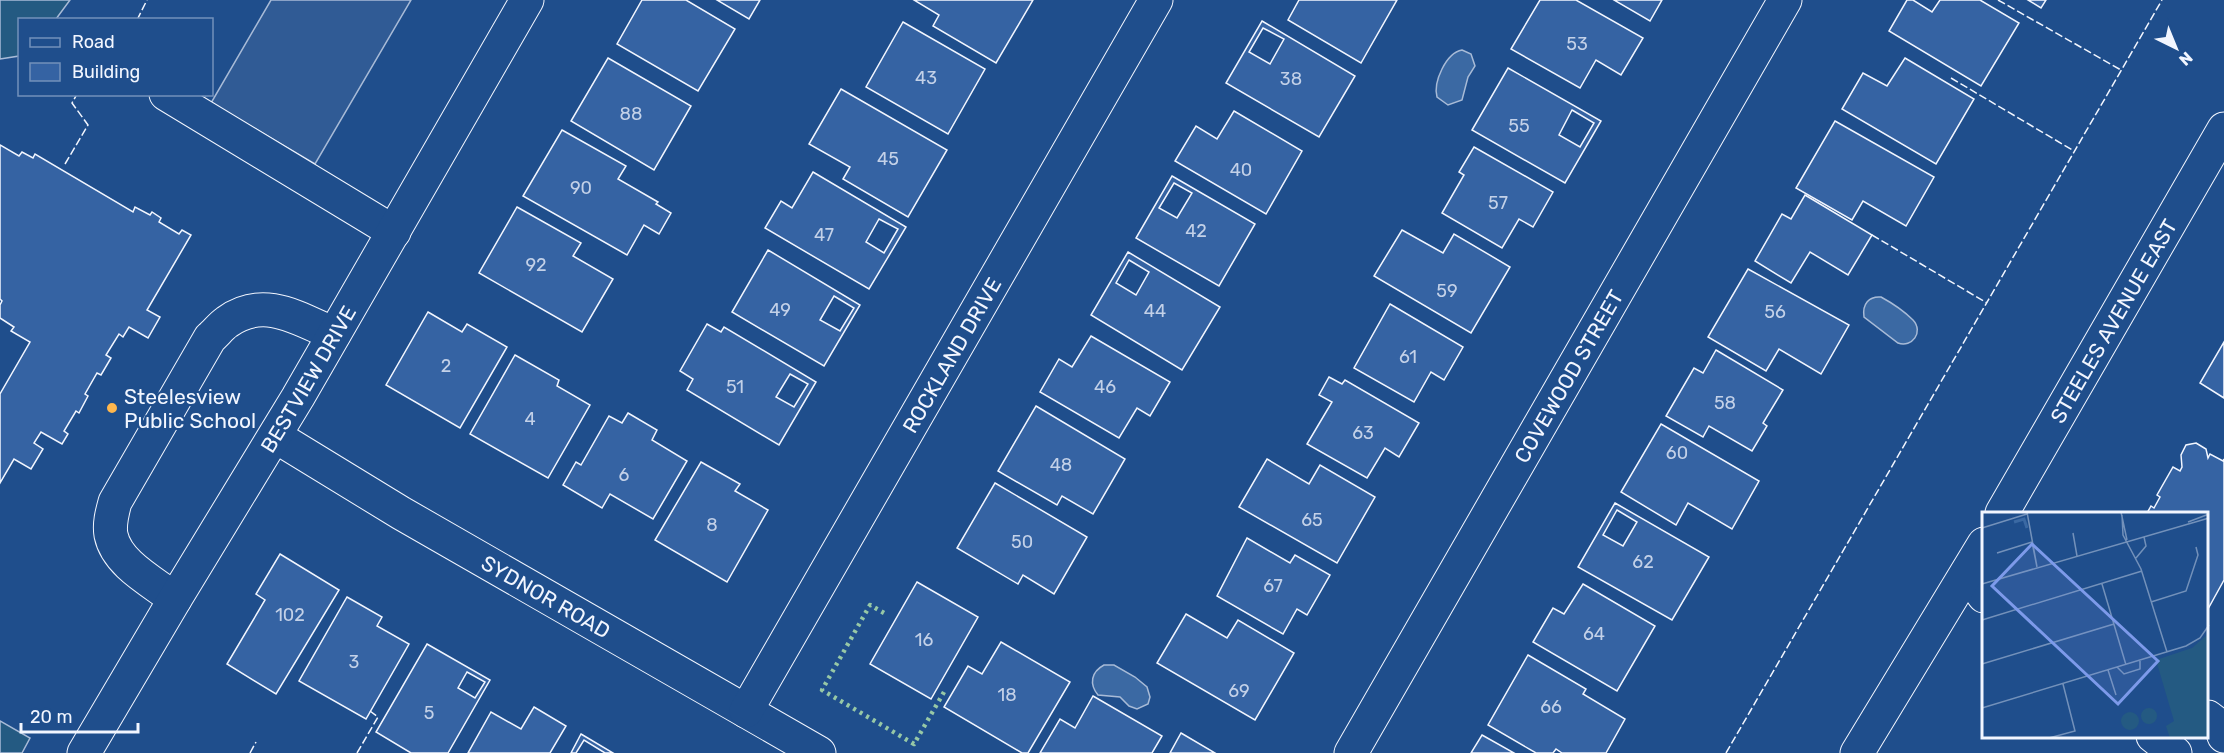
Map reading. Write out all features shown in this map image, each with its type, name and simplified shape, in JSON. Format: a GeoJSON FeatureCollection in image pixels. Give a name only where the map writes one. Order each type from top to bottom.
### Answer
{"type":"FeatureCollection","features":[{"type":"Feature","properties":{"kind":"street","name":"BESTVIEW DRIVE"},"geometry":{"type":"LineString","coordinates":[[84,753],[275,436],[527,0]]}},
{"type":"Feature","properties":{"kind":"street","name":"ROCKLAND DRIVE"},"geometry":{"type":"LineString","coordinates":[[746,711],[1156,0]]}},
{"type":"Feature","properties":{"kind":"street","name":"COVEWOOD STREET"},"geometry":{"type":"LineString","coordinates":[[1351,753],[1785,0]]}},
{"type":"Feature","properties":{"kind":"street"},"geometry":{"type":"LineString","coordinates":[[169,96],[394,232]]}},
{"type":"Feature","properties":{"kind":"street","name":"STEELES AVENUE EAST"},"geometry":{"type":"LineString","coordinates":[[2003,512],[2224,129]]}},
{"type":"Feature","properties":{"kind":"street"},"geometry":{"type":"LineString","coordinates":[[175,599],[125,561],[117,552],[111,535],[111,518],[115,502],[210,338],[227,321],[249,311],[271,309],[334,334]]}},
{"type":"Feature","properties":{"kind":"street","name":"SYDNOR ROAD"},"geometry":{"type":"LineString","coordinates":[[275,436],[401,513],[819,753]]}},
{"type":"Feature","properties":{"kind":"street"},"geometry":{"type":"LineString","coordinates":[[1857,753],[1978,582],[1982,557]]}},
{"type":"Feature","properties":{"kind":"street"},"geometry":{"type":"LineString","coordinates":[[2209,718],[2221,727],[2224,736]]}},
{"type":"Feature","properties":{"kind":"street"},"geometry":{"type":"LineString","coordinates":[[2156,738],[2175,753]]}},
{"type":"Feature","properties":{"kind":"shaded area"},"geometry":{"type":"Polygon","coordinates":[[[0,0],[70,0],[57,18],[18,18],[18,56],[0,59],[0,0]]]}},
{"type":"Feature","properties":{"kind":"shaded area"},"geometry":{"type":"Polygon","coordinates":[[[271,0],[411,0],[315,164],[211,103],[271,0]]]}},
{"type":"Feature","properties":{"kind":"shaded area"},"geometry":{"type":"Polygon","coordinates":[[[1462,50],[1471,54],[1475,66],[1468,77],[1462,100],[1448,105],[1437,97],[1439,76],[1446,62],[1456,52],[1462,50]]]}},
{"type":"Feature","properties":{"kind":"shaded area"},"geometry":{"type":"Polygon","coordinates":[[[1881,297],[1913,320],[1917,334],[1912,341],[1898,343],[1864,317],[1867,302],[1870,299],[1881,297]]]}},
{"type":"Feature","properties":{"kind":"shaded area"},"geometry":{"type":"Polygon","coordinates":[[[1104,665],[1114,665],[1147,687],[1150,697],[1148,704],[1137,709],[1129,706],[1120,697],[1098,695],[1093,687],[1093,678],[1096,671],[1104,665]]]}},
{"type":"Feature","properties":{"kind":"shaded area"},"geometry":{"type":"Polygon","coordinates":[[[0,721],[30,738],[22,753],[0,753],[0,721]]]}},
{"type":"Feature","properties":{"kind":"building"},"geometry":{"type":"Polygon","coordinates":[[[642,0],[686,0],[735,29],[698,91],[617,44],[642,0]]]}},
{"type":"Feature","properties":{"kind":"building"},"geometry":{"type":"Polygon","coordinates":[[[717,0],[760,0],[749,19],[717,0]]]}},
{"type":"Feature","properties":{"kind":"building"},"geometry":{"type":"Polygon","coordinates":[[[914,0],[1033,0],[996,63],[933,26],[939,15],[914,0]]]}},
{"type":"Feature","properties":{"kind":"building"},"geometry":{"type":"Polygon","coordinates":[[[1299,0],[1397,0],[1361,63],[1288,20],[1299,0]]]}},
{"type":"Feature","properties":{"kind":"building"},"geometry":{"type":"Polygon","coordinates":[[[1540,0],[1576,0],[1643,38],[1621,75],[1596,60],[1580,88],[1511,49],[1540,0]]]}},
{"type":"Feature","properties":{"kind":"building"},"geometry":{"type":"Polygon","coordinates":[[[1614,0],[1662,0],[1650,21],[1614,0]]]}},
{"type":"Feature","properties":{"kind":"building"},"geometry":{"type":"Polygon","coordinates":[[[1907,0],[1913,0],[1932,12],[1940,0],[1980,0],[2019,23],[1981,86],[1889,31],[1907,0]]]}},
{"type":"Feature","properties":{"kind":"building"},"geometry":{"type":"Polygon","coordinates":[[[2028,0],[2046,0],[2041,8],[2028,0]]]}},
{"type":"Feature","properties":{"kind":"building"},"geometry":{"type":"Polygon","coordinates":[[[1262,21],[1355,76],[1319,137],[1226,83],[1262,21]],[[1263,28],[1249,52],[1270,64],[1284,39],[1263,28]]]}},
{"type":"Feature","properties":{"kind":"building"},"geometry":{"type":"Polygon","coordinates":[[[903,22],[985,69],[948,134],[866,87],[903,22]]]}},
{"type":"Feature","properties":{"kind":"building"},"geometry":{"type":"Polygon","coordinates":[[[608,58],[691,106],[654,170],[571,121],[608,58]]]}},
{"type":"Feature","properties":{"kind":"building"},"geometry":{"type":"Polygon","coordinates":[[[1905,58],[1974,99],[1936,164],[1842,109],[1863,73],[1887,86],[1905,58]]]}},
{"type":"Feature","properties":{"kind":"building"},"geometry":{"type":"Polygon","coordinates":[[[1508,68],[1601,121],[1565,183],[1472,130],[1508,68]],[[1572,110],[1559,135],[1580,147],[1594,123],[1572,110]]]}},
{"type":"Feature","properties":{"kind":"building"},"geometry":{"type":"Polygon","coordinates":[[[841,89],[947,150],[908,217],[843,179],[850,167],[809,144],[841,89]]]}},
{"type":"Feature","properties":{"kind":"building"},"geometry":{"type":"Polygon","coordinates":[[[1234,111],[1302,151],[1266,214],[1175,161],[1196,126],[1217,139],[1234,111]]]}},
{"type":"Feature","properties":{"kind":"building"},"geometry":{"type":"Polygon","coordinates":[[[1835,121],[1934,177],[1906,226],[1863,201],[1852,220],[1796,188],[1835,121]]]}},
{"type":"Feature","properties":{"kind":"building"},"geometry":{"type":"Polygon","coordinates":[[[562,130],[626,166],[618,179],[658,202],[656,204],[671,213],[659,234],[644,225],[627,255],[523,196],[562,130]]]}},
{"type":"Feature","properties":{"kind":"building"},"geometry":{"type":"Polygon","coordinates":[[[0,145],[19,156],[22,152],[33,158],[35,154],[133,212],[135,207],[150,215],[152,212],[161,218],[159,222],[179,234],[182,230],[191,235],[147,310],[160,317],[148,338],[129,327],[123,337],[119,334],[106,355],[111,358],[101,375],[97,373],[85,394],[88,396],[79,413],[76,411],[64,431],[68,434],[62,444],[41,432],[34,443],[43,449],[31,469],[14,459],[0,483],[0,394],[30,342],[11,331],[14,327],[0,318],[2,301],[0,299],[0,145]]]}},
{"type":"Feature","properties":{"kind":"building"},"geometry":{"type":"Polygon","coordinates":[[[1474,147],[1553,192],[1533,227],[1519,219],[1502,248],[1442,213],[1464,175],[1459,172],[1474,147]]]}},
{"type":"Feature","properties":{"kind":"building"},"geometry":{"type":"Polygon","coordinates":[[[813,172],[906,227],[869,289],[765,228],[781,201],[792,208],[813,172]],[[879,219],[866,242],[884,253],[898,229],[879,219]]]}},
{"type":"Feature","properties":{"kind":"building"},"geometry":{"type":"Polygon","coordinates":[[[1172,176],[1255,224],[1219,286],[1136,238],[1172,176]],[[1174,183],[1159,208],[1177,218],[1192,193],[1174,183]]]}},
{"type":"Feature","properties":{"kind":"building"},"geometry":{"type":"Polygon","coordinates":[[[1805,195],[1872,235],[1848,275],[1810,252],[1791,283],[1755,261],[1782,214],[1791,219],[1805,195]]]}},
{"type":"Feature","properties":{"kind":"building"},"geometry":{"type":"Polygon","coordinates":[[[517,207],[581,243],[573,256],[613,279],[582,332],[479,273],[517,207]]]}},
{"type":"Feature","properties":{"kind":"building"},"geometry":{"type":"Polygon","coordinates":[[[1402,230],[1443,253],[1454,234],[1510,267],[1471,333],[1374,276],[1402,230]]]}},
{"type":"Feature","properties":{"kind":"building"},"geometry":{"type":"Polygon","coordinates":[[[768,250],[860,305],[824,366],[732,312],[768,250]],[[834,296],[820,320],[840,331],[854,308],[834,296]]]}},
{"type":"Feature","properties":{"kind":"building"},"geometry":{"type":"Polygon","coordinates":[[[1128,252],[1220,307],[1182,370],[1091,315],[1128,252]],[[1129,260],[1116,283],[1136,295],[1149,272],[1129,260]]]}},
{"type":"Feature","properties":{"kind":"building"},"geometry":{"type":"Polygon","coordinates":[[[1748,269],[1849,325],[1821,374],[1779,349],[1766,371],[1708,337],[1748,269]]]}},
{"type":"Feature","properties":{"kind":"building"},"geometry":{"type":"Polygon","coordinates":[[[1390,304],[1463,347],[1444,380],[1431,372],[1414,402],[1354,368],[1390,304]]]}},
{"type":"Feature","properties":{"kind":"building"},"geometry":{"type":"Polygon","coordinates":[[[428,312],[462,332],[467,324],[507,347],[460,428],[386,385],[428,312]]]}},
{"type":"Feature","properties":{"kind":"building"},"geometry":{"type":"Polygon","coordinates":[[[707,324],[721,332],[724,327],[816,382],[779,445],[687,390],[693,379],[680,371],[707,324]],[[790,374],[776,397],[794,407],[808,384],[790,374]]]}},
{"type":"Feature","properties":{"kind":"building"},"geometry":{"type":"Polygon","coordinates":[[[1091,336],[1170,382],[1150,416],[1137,408],[1119,438],[1040,392],[1059,359],[1072,367],[1091,336]]]}},
{"type":"Feature","properties":{"kind":"building"},"geometry":{"type":"Polygon","coordinates":[[[2224,342],[2224,398],[2200,383],[2224,342]]]}},
{"type":"Feature","properties":{"kind":"building"},"geometry":{"type":"Polygon","coordinates":[[[1716,350],[1783,390],[1763,423],[1767,426],[1752,451],[1709,426],[1703,437],[1666,416],[1694,368],[1703,373],[1716,350]]]}},
{"type":"Feature","properties":{"kind":"building"},"geometry":{"type":"Polygon","coordinates":[[[515,355],[559,380],[557,386],[590,405],[548,478],[470,434],[515,355]]]}},
{"type":"Feature","properties":{"kind":"building"},"geometry":{"type":"Polygon","coordinates":[[[1329,377],[1342,384],[1345,380],[1419,423],[1399,457],[1385,448],[1367,478],[1307,444],[1332,402],[1319,395],[1329,377]]]}},
{"type":"Feature","properties":{"kind":"building"},"geometry":{"type":"Polygon","coordinates":[[[1036,406],[1125,459],[1093,514],[1062,496],[1057,505],[998,471],[1036,406]]]}},
{"type":"Feature","properties":{"kind":"building"},"geometry":{"type":"Polygon","coordinates":[[[628,413],[657,430],[652,440],[687,461],[653,519],[610,494],[602,508],[563,485],[576,462],[581,465],[609,416],[622,423],[628,413]]]}},
{"type":"Feature","properties":{"kind":"building"},"geometry":{"type":"Polygon","coordinates":[[[1661,424],[1759,481],[1732,529],[1688,503],[1676,525],[1621,492],[1661,424]]]}},
{"type":"Feature","properties":{"kind":"building"},"geometry":{"type":"Polygon","coordinates":[[[2196,443],[2206,449],[2208,458],[2210,454],[2223,461],[2224,459],[2224,580],[2209,607],[2209,512],[2148,512],[2151,506],[2154,508],[2160,497],[2157,495],[2173,467],[2180,471],[2181,455],[2186,445],[2196,443]]]}},
{"type":"Feature","properties":{"kind":"building"},"geometry":{"type":"Polygon","coordinates":[[[1267,459],[1309,484],[1320,465],[1375,497],[1337,563],[1239,507],[1267,459]]]}},
{"type":"Feature","properties":{"kind":"building"},"geometry":{"type":"Polygon","coordinates":[[[701,462],[740,484],[735,491],[768,510],[727,582],[655,540],[701,462]]]}},
{"type":"Feature","properties":{"kind":"building"},"geometry":{"type":"Polygon","coordinates":[[[995,483],[1087,537],[1054,594],[1023,575],[1018,584],[957,548],[995,483]]]}},
{"type":"Feature","properties":{"kind":"building"},"geometry":{"type":"Polygon","coordinates":[[[1615,503],[1709,557],[1672,620],[1578,567],[1615,503]],[[1617,510],[1603,535],[1623,546],[1637,522],[1617,510]]]}},
{"type":"Feature","properties":{"kind":"building"},"geometry":{"type":"Polygon","coordinates":[[[1247,538],[1290,563],[1295,555],[1330,575],[1307,615],[1297,609],[1283,634],[1217,596],[1247,538]]]}},
{"type":"Feature","properties":{"kind":"building"},"geometry":{"type":"Polygon","coordinates":[[[280,554],[339,590],[276,694],[227,664],[265,600],[256,594],[280,554]]]}},
{"type":"Feature","properties":{"kind":"building"},"geometry":{"type":"Polygon","coordinates":[[[917,582],[978,617],[931,699],[870,664],[917,582]]]}},
{"type":"Feature","properties":{"kind":"building"},"geometry":{"type":"Polygon","coordinates":[[[1583,584],[1655,626],[1617,691],[1533,642],[1553,608],[1564,614],[1583,584]]]}},
{"type":"Feature","properties":{"kind":"building"},"geometry":{"type":"Polygon","coordinates":[[[347,597],[382,617],[377,626],[409,644],[366,719],[299,681],[347,597]]]}},
{"type":"Feature","properties":{"kind":"building"},"geometry":{"type":"Polygon","coordinates":[[[1186,614],[1227,638],[1238,620],[1294,653],[1255,720],[1157,663],[1186,614]]]}},
{"type":"Feature","properties":{"kind":"building"},"geometry":{"type":"Polygon","coordinates":[[[1001,642],[1070,682],[1028,753],[1022,753],[944,707],[968,666],[982,674],[1001,642]]]}},
{"type":"Feature","properties":{"kind":"building"},"geometry":{"type":"Polygon","coordinates":[[[427,644],[490,680],[448,753],[411,753],[376,732],[427,644]],[[467,672],[458,688],[475,698],[485,682],[467,672]]]}},
{"type":"Feature","properties":{"kind":"building"},"geometry":{"type":"Polygon","coordinates":[[[1528,655],[1586,689],[1583,694],[1625,719],[1606,753],[1562,753],[1556,749],[1553,753],[1536,753],[1488,725],[1528,655]]]}},
{"type":"Feature","properties":{"kind":"building"},"geometry":{"type":"Polygon","coordinates":[[[1093,696],[1162,736],[1152,753],[1040,753],[1060,719],[1075,728],[1093,696]]]}},
{"type":"Feature","properties":{"kind":"building"},"geometry":{"type":"Polygon","coordinates":[[[534,707],[566,726],[550,753],[468,753],[491,712],[521,729],[534,707]]]}},
{"type":"Feature","properties":{"kind":"building"},"geometry":{"type":"Polygon","coordinates":[[[1181,733],[1215,753],[1170,753],[1181,733]]]}},
{"type":"Feature","properties":{"kind":"building"},"geometry":{"type":"Polygon","coordinates":[[[581,734],[613,753],[605,753],[584,740],[576,753],[571,753],[581,734]]]}},
{"type":"Feature","properties":{"kind":"building"},"geometry":{"type":"Polygon","coordinates":[[[1482,735],[1514,753],[1471,753],[1482,735]]]}},
{"type":"Feature","properties":{"kind":"hedge"},"geometry":{"type":"LineString","coordinates":[[884,613],[870,605],[822,690],[914,744],[944,692]]}},
{"type":"Feature","properties":{"kind":"fence"},"geometry":{"type":"LineString","coordinates":[[138,18],[147,0]]}},
{"type":"Feature","properties":{"kind":"fence"},"geometry":{"type":"LineString","coordinates":[[1998,0],[2121,70]]}},
{"type":"Feature","properties":{"kind":"fence"},"geometry":{"type":"LineString","coordinates":[[1726,753],[2162,0]]}},
{"type":"Feature","properties":{"kind":"fence"},"geometry":{"type":"LineString","coordinates":[[1951,78],[2074,151]]}},
{"type":"Feature","properties":{"kind":"fence"},"geometry":{"type":"LineString","coordinates":[[65,164],[88,125],[72,103],[76,96]]}},
{"type":"Feature","properties":{"kind":"fence"},"geometry":{"type":"LineString","coordinates":[[1872,235],[1987,303]]}},
{"type":"Feature","properties":{"kind":"fence"},"geometry":{"type":"LineString","coordinates":[[357,753],[378,717],[370,711]]}},
{"type":"Feature","properties":{"kind":"fence"},"geometry":{"type":"LineString","coordinates":[[250,753],[256,742]]}},
{"type":"Feature","properties":{"kind":"place","name":"Steelesview Public School"},"geometry":{"type":"Point","coordinates":[112,408]}}]}
